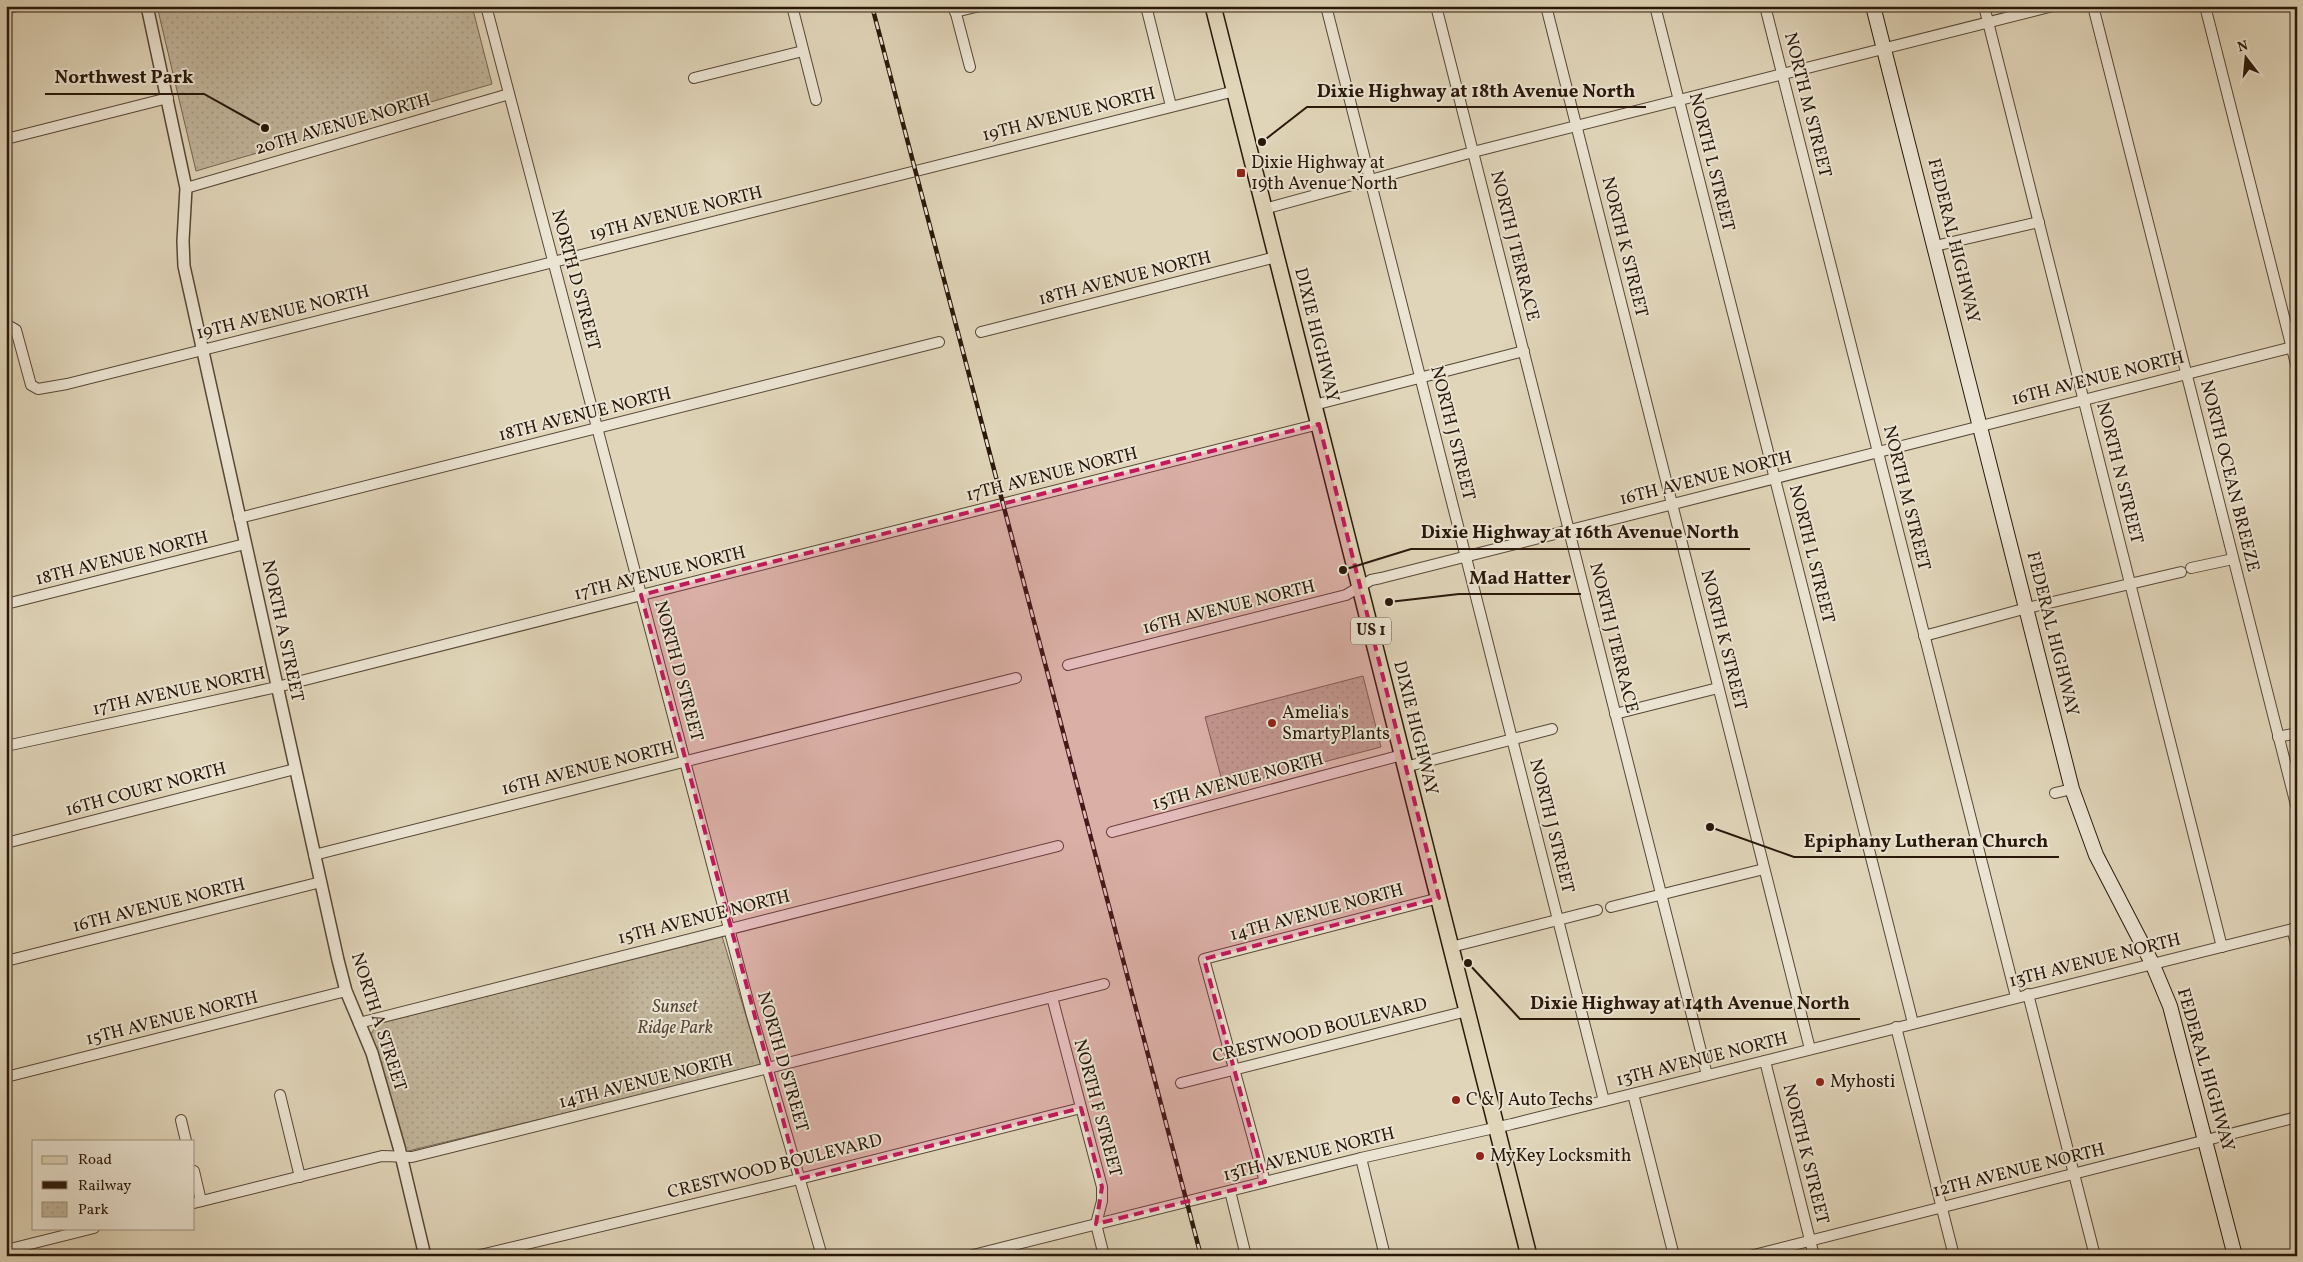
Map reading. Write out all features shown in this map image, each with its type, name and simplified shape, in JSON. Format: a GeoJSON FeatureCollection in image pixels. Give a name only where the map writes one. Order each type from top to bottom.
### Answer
{"type":"FeatureCollection","features":[{"type":"Feature","properties":{"kind":"main road","name":"DIXIE HIGHWAY"},"geometry":{"type":"LineString","coordinates":[[1213,6],[1529,1256]]}},
{"type":"Feature","properties":{"kind":"main road","name":"FEDERAL HIGHWAY"},"geometry":{"type":"LineString","coordinates":[[1873,6],[2072,789],[2096,855],[2152,963],[2177,1027],[2235,1256]]}},
{"type":"Feature","properties":{"kind":"street"},"geometry":{"type":"LineString","coordinates":[[6,9],[16,6]]}},
{"type":"Feature","properties":{"kind":"street","name":"NORTH A STREET"},"geometry":{"type":"LineString","coordinates":[[147,6],[186,188],[182,241],[184,266],[276,687],[346,992],[372,1053],[402,1157],[424,1256]]}},
{"type":"Feature","properties":{"kind":"street","name":"NORTH D STREET"},"geometry":{"type":"LineString","coordinates":[[486,6],[766,1069],[822,1256]]}},
{"type":"Feature","properties":{"kind":"street"},"geometry":{"type":"LineString","coordinates":[[792,6],[816,100]]}},
{"type":"Feature","properties":{"kind":"street"},"geometry":{"type":"LineString","coordinates":[[970,68],[954,9],[980,6]]}},
{"type":"Feature","properties":{"kind":"street"},"geometry":{"type":"LineString","coordinates":[[1146,6],[1171,106]]}},
{"type":"Feature","properties":{"kind":"street","name":"NORTH J STREET"},"geometry":{"type":"LineString","coordinates":[[1326,6],[1604,1101]]}},
{"type":"Feature","properties":{"kind":"street","name":"NORTH J TERRACE"},"geometry":{"type":"LineString","coordinates":[[1436,6],[1707,1075]]}},
{"type":"Feature","properties":{"kind":"street","name":"NORTH K STREET"},"geometry":{"type":"LineString","coordinates":[[1546,6],[1810,1049]]}},
{"type":"Feature","properties":{"kind":"street","name":"NORTH L STREET"},"geometry":{"type":"LineString","coordinates":[[1655,6],[1913,1023]]}},
{"type":"Feature","properties":{"kind":"street","name":"NORTH M STREET"},"geometry":{"type":"LineString","coordinates":[[1765,6],[2016,997]]}},
{"type":"Feature","properties":{"kind":"street","name":"NORTH N STREET"},"geometry":{"type":"LineString","coordinates":[[1984,6],[2222,947]]}},
{"type":"Feature","properties":{"kind":"street"},"geometry":{"type":"LineString","coordinates":[[1264,209],[1473,152],[2053,6]]}},
{"type":"Feature","properties":{"kind":"street","name":"NORTH OCEAN BREEZE"},"geometry":{"type":"LineString","coordinates":[[2094,6],[2297,809]]}},
{"type":"Feature","properties":{"kind":"street"},"geometry":{"type":"LineString","coordinates":[[2205,6],[2294,346],[2297,368]]}},
{"type":"Feature","properties":{"kind":"street"},"geometry":{"type":"LineString","coordinates":[[694,78],[803,51]]}},
{"type":"Feature","properties":{"kind":"street","name":"19TH AVENUE NORTH"},"geometry":{"type":"LineString","coordinates":[[6,324],[16,330],[31,385],[38,389],[67,384],[1235,91]]}},
{"type":"Feature","properties":{"kind":"street","name":"20TH AVENUE NORTH"},"geometry":{"type":"LineString","coordinates":[[186,188],[509,94]]}},
{"type":"Feature","properties":{"kind":"street"},"geometry":{"type":"LineString","coordinates":[[6,139],[168,98]]}},
{"type":"Feature","properties":{"kind":"street"},"geometry":{"type":"LineString","coordinates":[[1935,246],[2039,222]]}},
{"type":"Feature","properties":{"kind":"street","name":"18TH AVENUE NORTH"},"geometry":{"type":"LineString","coordinates":[[981,332],[1276,257]]}},
{"type":"Feature","properties":{"kind":"street","name":"18TH AVENUE NORTH"},"geometry":{"type":"LineString","coordinates":[[240,518],[938,342]]}},
{"type":"Feature","properties":{"kind":"street","name":"16TH AVENUE NORTH"},"geometry":{"type":"LineString","coordinates":[[1068,665],[1293,610],[1346,595],[1371,580],[2294,346]]}},
{"type":"Feature","properties":{"kind":"street"},"geometry":{"type":"LineString","coordinates":[[1314,405],[1524,351]]}},
{"type":"Feature","properties":{"kind":"street","name":"17TH AVENUE NORTH"},"geometry":{"type":"LineString","coordinates":[[6,746],[276,687],[1319,424]]}},
{"type":"Feature","properties":{"kind":"street","name":"18TH AVENUE NORTH"},"geometry":{"type":"LineString","coordinates":[[6,604],[245,544]]}},
{"type":"Feature","properties":{"kind":"street"},"geometry":{"type":"LineString","coordinates":[[2191,568],[2234,559]]}},
{"type":"Feature","properties":{"kind":"street"},"geometry":{"type":"LineString","coordinates":[[1924,636],[2027,608],[2181,572]]}},
{"type":"Feature","properties":{"kind":"street","name":"16TH AVENUE NORTH"},"geometry":{"type":"LineString","coordinates":[[314,855],[1016,678]]}},
{"type":"Feature","properties":{"kind":"street"},"geometry":{"type":"LineString","coordinates":[[1615,714],[1718,688]]}},
{"type":"Feature","properties":{"kind":"street","name":"15TH AVENUE NORTH"},"geometry":{"type":"LineString","coordinates":[[1112,832],[1404,761],[1552,729]]}},
{"type":"Feature","properties":{"kind":"street"},"geometry":{"type":"LineString","coordinates":[[2278,737],[2297,732]]}},
{"type":"Feature","properties":{"kind":"street","name":"16TH COURT NORTH"},"geometry":{"type":"LineString","coordinates":[[6,844],[295,768]]}},
{"type":"Feature","properties":{"kind":"street"},"geometry":{"type":"LineString","coordinates":[[2055,793],[2072,789]]}},
{"type":"Feature","properties":{"kind":"street","name":"15TH AVENUE NORTH"},"geometry":{"type":"LineString","coordinates":[[359,1023],[1058,846]]}},
{"type":"Feature","properties":{"kind":"street"},"geometry":{"type":"LineString","coordinates":[[1611,907],[1764,869]]}},
{"type":"Feature","properties":{"kind":"street","name":"16TH AVENUE NORTH"},"geometry":{"type":"LineString","coordinates":[[6,961],[320,882]]}},
{"type":"Feature","properties":{"kind":"street","name":"14TH AVENUE NORTH"},"geometry":{"type":"LineString","coordinates":[[1234,1070],[1204,959],[1439,898]]}},
{"type":"Feature","properties":{"kind":"street"},"geometry":{"type":"LineString","coordinates":[[1451,947],[1597,910]]}},
{"type":"Feature","properties":{"kind":"street"},"geometry":{"type":"LineString","coordinates":[[2294,929],[2297,947]]}},
{"type":"Feature","properties":{"kind":"street","name":"13TH AVENUE NORTH"},"geometry":{"type":"LineString","coordinates":[[969,1256],[1361,1158],[1497,1128],[2294,929]]}},
{"type":"Feature","properties":{"kind":"street","name":"14TH AVENUE NORTH"},"geometry":{"type":"LineString","coordinates":[[198,1202],[382,1156],[412,1158],[1104,984]]}},
{"type":"Feature","properties":{"kind":"street","name":"15TH AVENUE NORTH"},"geometry":{"type":"LineString","coordinates":[[6,1077],[346,992]]}},
{"type":"Feature","properties":{"kind":"street"},"geometry":{"type":"LineString","coordinates":[[2028,994],[2094,1256]]}},
{"type":"Feature","properties":{"kind":"street","name":"NORTH F STREET"},"geometry":{"type":"LineString","coordinates":[[1052,997],[1102,1188],[1102,1201],[1096,1224],[1104,1256]]}},
{"type":"Feature","properties":{"kind":"street","name":"CRESTWOOD BOULEVARD"},"geometry":{"type":"LineString","coordinates":[[1181,1083],[1467,1011]]}},
{"type":"Feature","properties":{"kind":"street"},"geometry":{"type":"LineString","coordinates":[[1896,1027],[1954,1256]]}},
{"type":"Feature","properties":{"kind":"street","name":"NORTH K STREET"},"geometry":{"type":"LineString","coordinates":[[1765,1061],[1814,1256]]}},
{"type":"Feature","properties":{"kind":"street"},"geometry":{"type":"LineString","coordinates":[[1234,1070],[1265,1182]]}},
{"type":"Feature","properties":{"kind":"street"},"geometry":{"type":"LineString","coordinates":[[1633,1094],[1674,1256]]}},
{"type":"Feature","properties":{"kind":"street"},"geometry":{"type":"LineString","coordinates":[[280,1095],[300,1177]]}},
{"type":"Feature","properties":{"kind":"street","name":"CRESTWOOD BOULEVARD"},"geometry":{"type":"LineString","coordinates":[[476,1256],[799,1179],[1081,1108]]}},
{"type":"Feature","properties":{"kind":"street","name":"12TH AVENUE NORTH"},"geometry":{"type":"LineString","coordinates":[[1750,1256],[2297,1117]]}},
{"type":"Feature","properties":{"kind":"street"},"geometry":{"type":"LineString","coordinates":[[181,1120],[186,1140]]}},
{"type":"Feature","properties":{"kind":"street"},"geometry":{"type":"LineString","coordinates":[[1361,1158],[1385,1256]]}},
{"type":"Feature","properties":{"kind":"street"},"geometry":{"type":"LineString","coordinates":[[195,1179],[198,1202]]}},
{"type":"Feature","properties":{"kind":"street"},"geometry":{"type":"LineString","coordinates":[[1230,1190],[1246,1256]]}},
{"type":"Feature","properties":{"kind":"street"},"geometry":{"type":"LineString","coordinates":[[6,1250],[86,1230]]}},
{"type":"Feature","properties":{"kind":"highlighted area"},"geometry":{"type":"Polygon","coordinates":[[[1319,424],[1439,898],[1204,959],[1265,1182],[1096,1224],[1102,1187],[1081,1108],[799,1179],[641,595],[1319,424]]]}},
{"type":"Feature","properties":{"kind":"green space"},"geometry":{"type":"Polygon","coordinates":[[[157,6],[472,6],[492,84],[196,171],[157,6]]]}},
{"type":"Feature","properties":{"kind":"green space"},"geometry":{"type":"Polygon","coordinates":[[[1363,676],[1381,747],[1224,788],[1205,717],[1363,676]]]}},
{"type":"Feature","properties":{"kind":"green space","name":"Sunset Ridge Park"},"geometry":{"type":"Polygon","coordinates":[[[722,936],[761,1066],[404,1152],[371,1034],[377,1024],[722,936]]]}},
{"type":"Feature","properties":{"kind":"railway"},"geometry":{"type":"LineString","coordinates":[[872,6],[1201,1256]]}},
{"type":"Feature","properties":{"kind":"place","name":"Northwest Park"},"geometry":{"type":"Point","coordinates":[265,128]}},
{"type":"Feature","properties":{"kind":"place","name":"Dixie Highway at 18th Avenue North"},"geometry":{"type":"Point","coordinates":[1262,142]}},
{"type":"Feature","properties":{"kind":"place","name":"Dixie Highway at 19th Avenue North"},"geometry":{"type":"Point","coordinates":[1241,173]}},
{"type":"Feature","properties":{"kind":"place","name":"Dixie Highway at 16th Avenue North"},"geometry":{"type":"Point","coordinates":[1343,570]}},
{"type":"Feature","properties":{"kind":"place","name":"Mad Hatter"},"geometry":{"type":"Point","coordinates":[1389,602]}},
{"type":"Feature","properties":{"kind":"place","name":"Amelia's SmartyPlants"},"geometry":{"type":"Point","coordinates":[1272,723]}},
{"type":"Feature","properties":{"kind":"place","name":"Epiphany Lutheran Church"},"geometry":{"type":"Point","coordinates":[1710,827]}},
{"type":"Feature","properties":{"kind":"place","name":"Dixie Highway at 14th Avenue North"},"geometry":{"type":"Point","coordinates":[1468,963]}},
{"type":"Feature","properties":{"kind":"place","name":"Myhosti"},"geometry":{"type":"Point","coordinates":[1820,1082]}},
{"type":"Feature","properties":{"kind":"place","name":"C & J Auto Techs"},"geometry":{"type":"Point","coordinates":[1456,1100]}},
{"type":"Feature","properties":{"kind":"place","name":"MyKey Locksmith"},"geometry":{"type":"Point","coordinates":[1480,1156]}}]}
